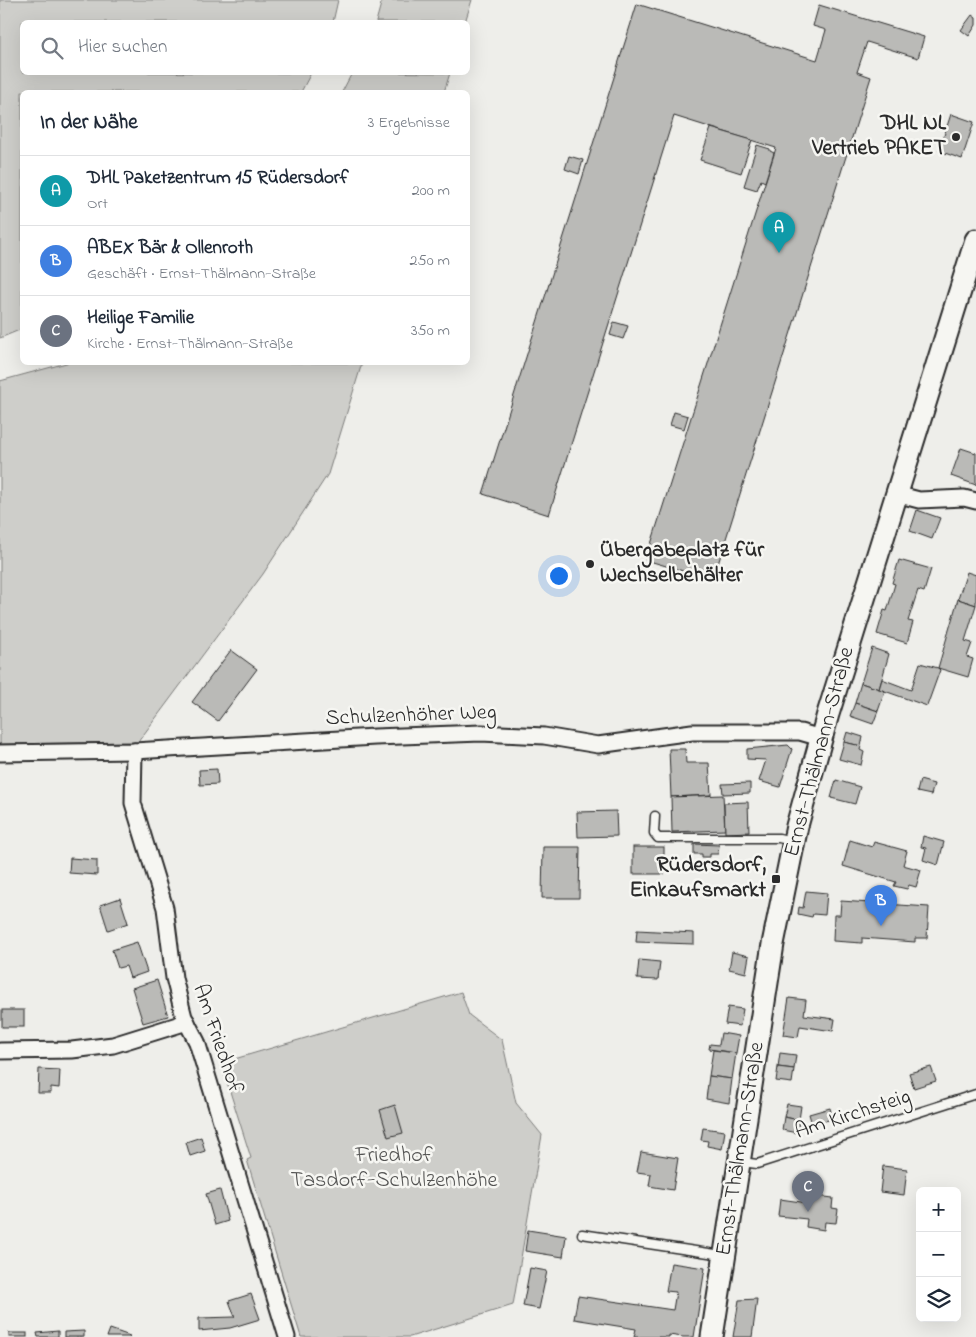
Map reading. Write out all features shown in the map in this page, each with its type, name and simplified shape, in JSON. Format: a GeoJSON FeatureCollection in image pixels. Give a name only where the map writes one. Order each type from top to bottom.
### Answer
{"type":"FeatureCollection","features":[{"type":"Feature","properties":{"kind":"main road","name":"Ernst-Thälmann-Straße"},"geometry":{"type":"LineString","coordinates":[[712,1337],[773,944],[797,826],[821,738],[891,503],[976,240]]}},
{"type":"Feature","properties":{"kind":"street"},"geometry":{"type":"LineString","coordinates":[[891,503],[964,498],[976,501]]}},
{"type":"Feature","properties":{"kind":"street","name":"Schulzenhöher Weg"},"geometry":{"type":"LineString","coordinates":[[0,753],[134,751],[481,733],[544,736],[598,745],[692,732],[800,732],[821,738]]}},
{"type":"Feature","properties":{"kind":"street","name":"Am Friedhof"},"geometry":{"type":"LineString","coordinates":[[134,751],[133,803],[165,908],[174,978],[184,1017],[197,1042],[287,1337]]}},
{"type":"Feature","properties":{"kind":"street"},"geometry":{"type":"LineString","coordinates":[[0,1051],[72,1050],[113,1045],[187,1022]]}},
{"type":"Feature","properties":{"kind":"lane"},"geometry":{"type":"LineString","coordinates":[[655,816],[654,833],[658,838],[779,838],[794,841]]}},
{"type":"Feature","properties":{"kind":"lane","name":"Am Kirchsteig"},"geometry":{"type":"LineString","coordinates":[[739,1162],[757,1164],[976,1094]]}},
{"type":"Feature","properties":{"kind":"lane"},"geometry":{"type":"LineString","coordinates":[[582,1234],[724,1255]]}},
{"type":"Feature","properties":{"kind":"green space"},"geometry":{"type":"Polygon","coordinates":[[[0,0],[338,0],[333,20],[20,20],[20,75],[310,75],[302,90],[20,90],[20,330],[0,338],[0,0]]]}},
{"type":"Feature","properties":{"kind":"green space"},"geometry":{"type":"Polygon","coordinates":[[[382,0],[472,0],[466,20],[377,20],[382,0]]]}},
{"type":"Feature","properties":{"kind":"green space"},"geometry":{"type":"Polygon","coordinates":[[[351,75],[449,75],[445,90],[343,90],[351,75]]]}},
{"type":"Feature","properties":{"kind":"green space"},"geometry":{"type":"Polygon","coordinates":[[[59,365],[361,365],[328,474],[263,574],[138,742],[0,744],[0,381],[59,365]]]}},
{"type":"Feature","properties":{"kind":"green space","name":"Friedhof Tasdorf-Schulzenhöhe"},"geometry":{"type":"Polygon","coordinates":[[[461,992],[469,1015],[502,1040],[516,1103],[542,1135],[513,1305],[410,1337],[301,1337],[247,1160],[251,1158],[221,1063],[461,992]]]}},
{"type":"Feature","properties":{"kind":"building"},"geometry":{"type":"Polygon","coordinates":[[[637,4],[817,60],[826,30],[813,26],[819,5],[924,37],[918,58],[867,42],[857,72],[871,77],[713,580],[646,560],[776,148],[674,116],[549,515],[483,494],[637,4]]]}},
{"type":"Feature","properties":{"kind":"building"},"geometry":{"type":"Polygon","coordinates":[[[972,15],[976,18],[976,25],[969,36],[961,30],[972,15]]]}},
{"type":"Feature","properties":{"kind":"building","name":"DHL NL Vertrieb PAKET"},"geometry":{"type":"Polygon","coordinates":[[[951,114],[974,122],[962,159],[939,151],[951,114]]]}},
{"type":"Feature","properties":{"kind":"building"},"geometry":{"type":"Polygon","coordinates":[[[711,128],[752,140],[741,173],[700,160],[711,128]]]}},
{"type":"Feature","properties":{"kind":"building"},"geometry":{"type":"Polygon","coordinates":[[[757,145],[770,149],[774,153],[765,182],[761,180],[757,190],[744,186],[757,145]]]}},
{"type":"Feature","properties":{"kind":"building"},"geometry":{"type":"Polygon","coordinates":[[[569,156],[583,160],[579,174],[565,169],[569,156]]]}},
{"type":"Feature","properties":{"kind":"building"},"geometry":{"type":"Polygon","coordinates":[[[614,322],[628,326],[623,339],[610,335],[614,322]]]}},
{"type":"Feature","properties":{"kind":"building"},"geometry":{"type":"Polygon","coordinates":[[[674,412],[688,416],[684,429],[670,425],[674,412]]]}},
{"type":"Feature","properties":{"kind":"building"},"geometry":{"type":"Polygon","coordinates":[[[961,448],[976,453],[976,485],[951,476],[961,448]]]}},
{"type":"Feature","properties":{"kind":"building"},"geometry":{"type":"Polygon","coordinates":[[[917,510],[940,518],[932,539],[910,531],[917,510]]]}},
{"type":"Feature","properties":{"kind":"building"},"geometry":{"type":"Polygon","coordinates":[[[899,560],[931,569],[924,592],[918,590],[908,621],[913,622],[907,643],[877,634],[884,610],[887,611],[895,584],[892,583],[899,560]]]}},
{"type":"Feature","properties":{"kind":"building"},"geometry":{"type":"Polygon","coordinates":[[[967,572],[976,575],[976,605],[958,599],[967,572]]]}},
{"type":"Feature","properties":{"kind":"building"},"geometry":{"type":"Polygon","coordinates":[[[958,599],[976,605],[965,641],[972,643],[967,657],[973,659],[968,677],[938,668],[958,599]]]}},
{"type":"Feature","properties":{"kind":"building"},"geometry":{"type":"Polygon","coordinates":[[[872,648],[889,654],[879,689],[861,683],[872,648]]]}},
{"type":"Feature","properties":{"kind":"building"},"geometry":{"type":"Polygon","coordinates":[[[231,650],[257,669],[218,721],[192,702],[231,650]]]}},
{"type":"Feature","properties":{"kind":"building"},"geometry":{"type":"Polygon","coordinates":[[[920,663],[940,670],[927,706],[879,689],[882,679],[911,690],[920,663]]]}},
{"type":"Feature","properties":{"kind":"building"},"geometry":{"type":"Polygon","coordinates":[[[861,683],[885,691],[878,711],[855,703],[861,683]]]}},
{"type":"Feature","properties":{"kind":"building"},"geometry":{"type":"Polygon","coordinates":[[[855,703],[878,711],[873,724],[850,716],[855,703]]]}},
{"type":"Feature","properties":{"kind":"building"},"geometry":{"type":"Polygon","coordinates":[[[847,732],[863,737],[861,746],[844,742],[847,732]]]}},
{"type":"Feature","properties":{"kind":"building"},"geometry":{"type":"Polygon","coordinates":[[[844,742],[861,746],[860,750],[864,752],[861,765],[839,759],[844,742]]]}},
{"type":"Feature","properties":{"kind":"building"},"geometry":{"type":"Polygon","coordinates":[[[788,745],[792,749],[780,787],[759,781],[766,760],[747,759],[747,749],[788,745]]]}},
{"type":"Feature","properties":{"kind":"building"},"geometry":{"type":"Polygon","coordinates":[[[669,749],[685,749],[686,763],[709,763],[711,795],[671,797],[669,749]]]}},
{"type":"Feature","properties":{"kind":"building"},"geometry":{"type":"Polygon","coordinates":[[[217,769],[218,784],[200,785],[199,770],[217,769]]]}},
{"type":"Feature","properties":{"kind":"building"},"geometry":{"type":"Polygon","coordinates":[[[836,780],[860,787],[855,804],[831,798],[836,780]]]}},
{"type":"Feature","properties":{"kind":"building"},"geometry":{"type":"Polygon","coordinates":[[[920,780],[934,784],[931,795],[917,792],[920,780]]]}},
{"type":"Feature","properties":{"kind":"building"},"geometry":{"type":"Polygon","coordinates":[[[750,783],[750,793],[723,794],[722,784],[750,783]]]}},
{"type":"Feature","properties":{"kind":"building"},"geometry":{"type":"Polygon","coordinates":[[[723,795],[725,830],[672,832],[671,797],[723,795]]]}},
{"type":"Feature","properties":{"kind":"building"},"geometry":{"type":"Polygon","coordinates":[[[748,802],[749,832],[725,833],[724,803],[748,802]]]}},
{"type":"Feature","properties":{"kind":"building"},"geometry":{"type":"Polygon","coordinates":[[[616,811],[617,836],[578,837],[577,812],[616,811]]]}},
{"type":"Feature","properties":{"kind":"building"},"geometry":{"type":"Polygon","coordinates":[[[923,836],[944,842],[938,865],[923,860],[926,848],[921,847],[923,836]]]}},
{"type":"Feature","properties":{"kind":"building"},"geometry":{"type":"Polygon","coordinates":[[[850,840],[872,847],[874,842],[907,851],[903,865],[921,870],[916,887],[909,885],[907,889],[894,886],[896,882],[843,866],[850,840]]]}},
{"type":"Feature","properties":{"kind":"building"},"geometry":{"type":"Polygon","coordinates":[[[694,844],[719,845],[718,854],[702,857],[702,854],[694,854],[694,844]]]}},
{"type":"Feature","properties":{"kind":"building"},"geometry":{"type":"Polygon","coordinates":[[[543,847],[580,847],[579,898],[542,898],[543,847]]]}},
{"type":"Feature","properties":{"kind":"building"},"geometry":{"type":"Polygon","coordinates":[[[633,847],[664,847],[664,874],[633,874],[633,847]]]}},
{"type":"Feature","properties":{"kind":"building"},"geometry":{"type":"Polygon","coordinates":[[[70,858],[97,860],[97,875],[69,873],[70,858]]]}},
{"type":"Feature","properties":{"kind":"building"},"geometry":{"type":"Polygon","coordinates":[[[806,891],[827,893],[825,915],[813,914],[812,917],[798,914],[799,907],[803,908],[806,891]]]}},
{"type":"Feature","properties":{"kind":"building"},"geometry":{"type":"Polygon","coordinates":[[[120,898],[128,923],[108,930],[100,905],[120,898]]]}},
{"type":"Feature","properties":{"kind":"building"},"geometry":{"type":"Polygon","coordinates":[[[841,901],[929,907],[927,938],[915,938],[915,942],[862,938],[862,943],[833,941],[834,915],[840,915],[841,901]]]}},
{"type":"Feature","properties":{"kind":"building"},"geometry":{"type":"Polygon","coordinates":[[[637,930],[694,933],[694,944],[636,942],[637,930]]]}},
{"type":"Feature","properties":{"kind":"building"},"geometry":{"type":"Polygon","coordinates":[[[137,942],[147,972],[130,978],[126,966],[118,968],[112,950],[137,942]]]}},
{"type":"Feature","properties":{"kind":"building"},"geometry":{"type":"Polygon","coordinates":[[[732,952],[749,956],[746,973],[729,969],[732,952]]]}},
{"type":"Feature","properties":{"kind":"building"},"geometry":{"type":"Polygon","coordinates":[[[639,960],[660,962],[658,980],[637,979],[639,960]]]}},
{"type":"Feature","properties":{"kind":"building"},"geometry":{"type":"Polygon","coordinates":[[[157,980],[168,1016],[143,1023],[132,988],[157,980]]]}},
{"type":"Feature","properties":{"kind":"building"},"geometry":{"type":"Polygon","coordinates":[[[789,998],[806,1000],[804,1015],[835,1019],[833,1031],[800,1026],[798,1037],[783,1035],[789,998]]]}},
{"type":"Feature","properties":{"kind":"building"},"geometry":{"type":"Polygon","coordinates":[[[728,1007],[743,1009],[740,1026],[725,1024],[728,1007]]]}},
{"type":"Feature","properties":{"kind":"building"},"geometry":{"type":"Polygon","coordinates":[[[2,1010],[24,1010],[24,1027],[2,1027],[2,1010]]]}},
{"type":"Feature","properties":{"kind":"building"},"geometry":{"type":"Polygon","coordinates":[[[721,1033],[739,1036],[736,1053],[709,1049],[710,1044],[719,1045],[721,1033]]]}},
{"type":"Feature","properties":{"kind":"building"},"geometry":{"type":"Polygon","coordinates":[[[713,1050],[736,1053],[732,1079],[709,1076],[713,1050]]]}},
{"type":"Feature","properties":{"kind":"building"},"geometry":{"type":"Polygon","coordinates":[[[780,1053],[796,1055],[794,1069],[778,1067],[780,1053]]]}},
{"type":"Feature","properties":{"kind":"building"},"geometry":{"type":"Polygon","coordinates":[[[778,1067],[794,1069],[792,1083],[776,1081],[778,1067]]]}},
{"type":"Feature","properties":{"kind":"building"},"geometry":{"type":"Polygon","coordinates":[[[931,1067],[936,1081],[914,1088],[909,1073],[931,1067]]]}},
{"type":"Feature","properties":{"kind":"building"},"geometry":{"type":"Polygon","coordinates":[[[39,1069],[60,1070],[59,1088],[51,1087],[51,1093],[38,1093],[39,1069]]]}},
{"type":"Feature","properties":{"kind":"building"},"geometry":{"type":"Polygon","coordinates":[[[709,1076],[732,1079],[729,1103],[706,1099],[709,1076]]]}},
{"type":"Feature","properties":{"kind":"building"},"geometry":{"type":"Polygon","coordinates":[[[787,1104],[801,1106],[799,1120],[784,1117],[787,1104]]]}},
{"type":"Feature","properties":{"kind":"building"},"geometry":{"type":"Polygon","coordinates":[[[395,1105],[403,1133],[388,1137],[380,1110],[395,1105]]]}},
{"type":"Feature","properties":{"kind":"building"},"geometry":{"type":"Polygon","coordinates":[[[830,1108],[833,1119],[812,1124],[809,1114],[830,1108]]]}},
{"type":"Feature","properties":{"kind":"building"},"geometry":{"type":"Polygon","coordinates":[[[784,1117],[799,1120],[797,1133],[782,1130],[784,1117]]]}},
{"type":"Feature","properties":{"kind":"building"},"geometry":{"type":"Polygon","coordinates":[[[703,1128],[725,1131],[722,1149],[707,1146],[708,1141],[701,1140],[703,1128]]]}},
{"type":"Feature","properties":{"kind":"building"},"geometry":{"type":"Polygon","coordinates":[[[201,1137],[205,1151],[190,1156],[186,1142],[201,1137]]]}},
{"type":"Feature","properties":{"kind":"building"},"geometry":{"type":"Polygon","coordinates":[[[641,1152],[678,1158],[673,1190],[649,1186],[651,1174],[637,1172],[641,1152]]]}},
{"type":"Feature","properties":{"kind":"building"},"geometry":{"type":"Polygon","coordinates":[[[883,1166],[907,1169],[904,1195],[880,1192],[883,1166]]]}},
{"type":"Feature","properties":{"kind":"building"},"geometry":{"type":"Polygon","coordinates":[[[220,1190],[228,1221],[215,1225],[206,1194],[220,1190]]]}},
{"type":"Feature","properties":{"kind":"building"},"geometry":{"type":"Polygon","coordinates":[[[809,1195],[833,1198],[832,1208],[838,1209],[836,1223],[825,1222],[824,1230],[806,1227],[807,1219],[778,1216],[780,1199],[808,1203],[809,1195]]]}},
{"type":"Feature","properties":{"kind":"building"},"geometry":{"type":"Polygon","coordinates":[[[528,1230],[566,1236],[563,1257],[525,1251],[528,1230]]]}},
{"type":"Feature","properties":{"kind":"building"},"geometry":{"type":"Polygon","coordinates":[[[671,1263],[705,1268],[694,1337],[669,1335],[669,1337],[634,1337],[636,1329],[574,1319],[578,1296],[673,1310],[676,1292],[666,1291],[671,1263]]]}},
{"type":"Feature","properties":{"kind":"building"},"geometry":{"type":"Polygon","coordinates":[[[530,1268],[547,1271],[539,1309],[523,1306],[530,1268]]]}},
{"type":"Feature","properties":{"kind":"building"},"geometry":{"type":"Polygon","coordinates":[[[251,1294],[260,1319],[230,1328],[199,1331],[199,1318],[235,1317],[229,1301],[251,1294]]]}},
{"type":"Feature","properties":{"kind":"building"},"geometry":{"type":"Polygon","coordinates":[[[757,1299],[752,1337],[733,1337],[739,1300],[757,1299]]]}},
{"type":"Feature","properties":{"kind":"building"},"geometry":{"type":"Polygon","coordinates":[[[110,1329],[130,1336],[107,1337],[110,1329]]]}},
{"type":"Feature","properties":{"kind":"building"},"geometry":{"type":"Polygon","coordinates":[[[58,1331],[58,1337],[38,1337],[37,1333],[58,1331]]]}},
{"type":"Feature","properties":{"kind":"building"},"geometry":{"type":"Polygon","coordinates":[[[84,1331],[84,1337],[64,1337],[64,1332],[84,1331]]]}},
{"type":"Feature","properties":{"kind":"building"},"geometry":{"type":"Polygon","coordinates":[[[9,1333],[27,1333],[27,1337],[9,1337],[9,1333]]]}},
{"type":"Feature","properties":{"kind":"place","name":"DHL NL Vertrieb PAKET"},"geometry":{"type":"Point","coordinates":[956,137]}},
{"type":"Feature","properties":{"kind":"place","name":"DHL Paketzentrum 15 Rüdersdorf"},"geometry":{"type":"Point","coordinates":[779,253]}},
{"type":"Feature","properties":{"kind":"place","name":"Übergabeplatz für Wechselbehälter"},"geometry":{"type":"Point","coordinates":[590,564]}},
{"type":"Feature","properties":{"kind":"place","name":"Rüdersdorf, Einkaufsmarkt"},"geometry":{"type":"Point","coordinates":[776,879]}},
{"type":"Feature","properties":{"kind":"place","name":"ABEX Bär & Ollenroth"},"geometry":{"type":"Point","coordinates":[881,926]}},
{"type":"Feature","properties":{"kind":"place","name":"Heilige Familie"},"geometry":{"type":"Point","coordinates":[808,1212]}}]}
